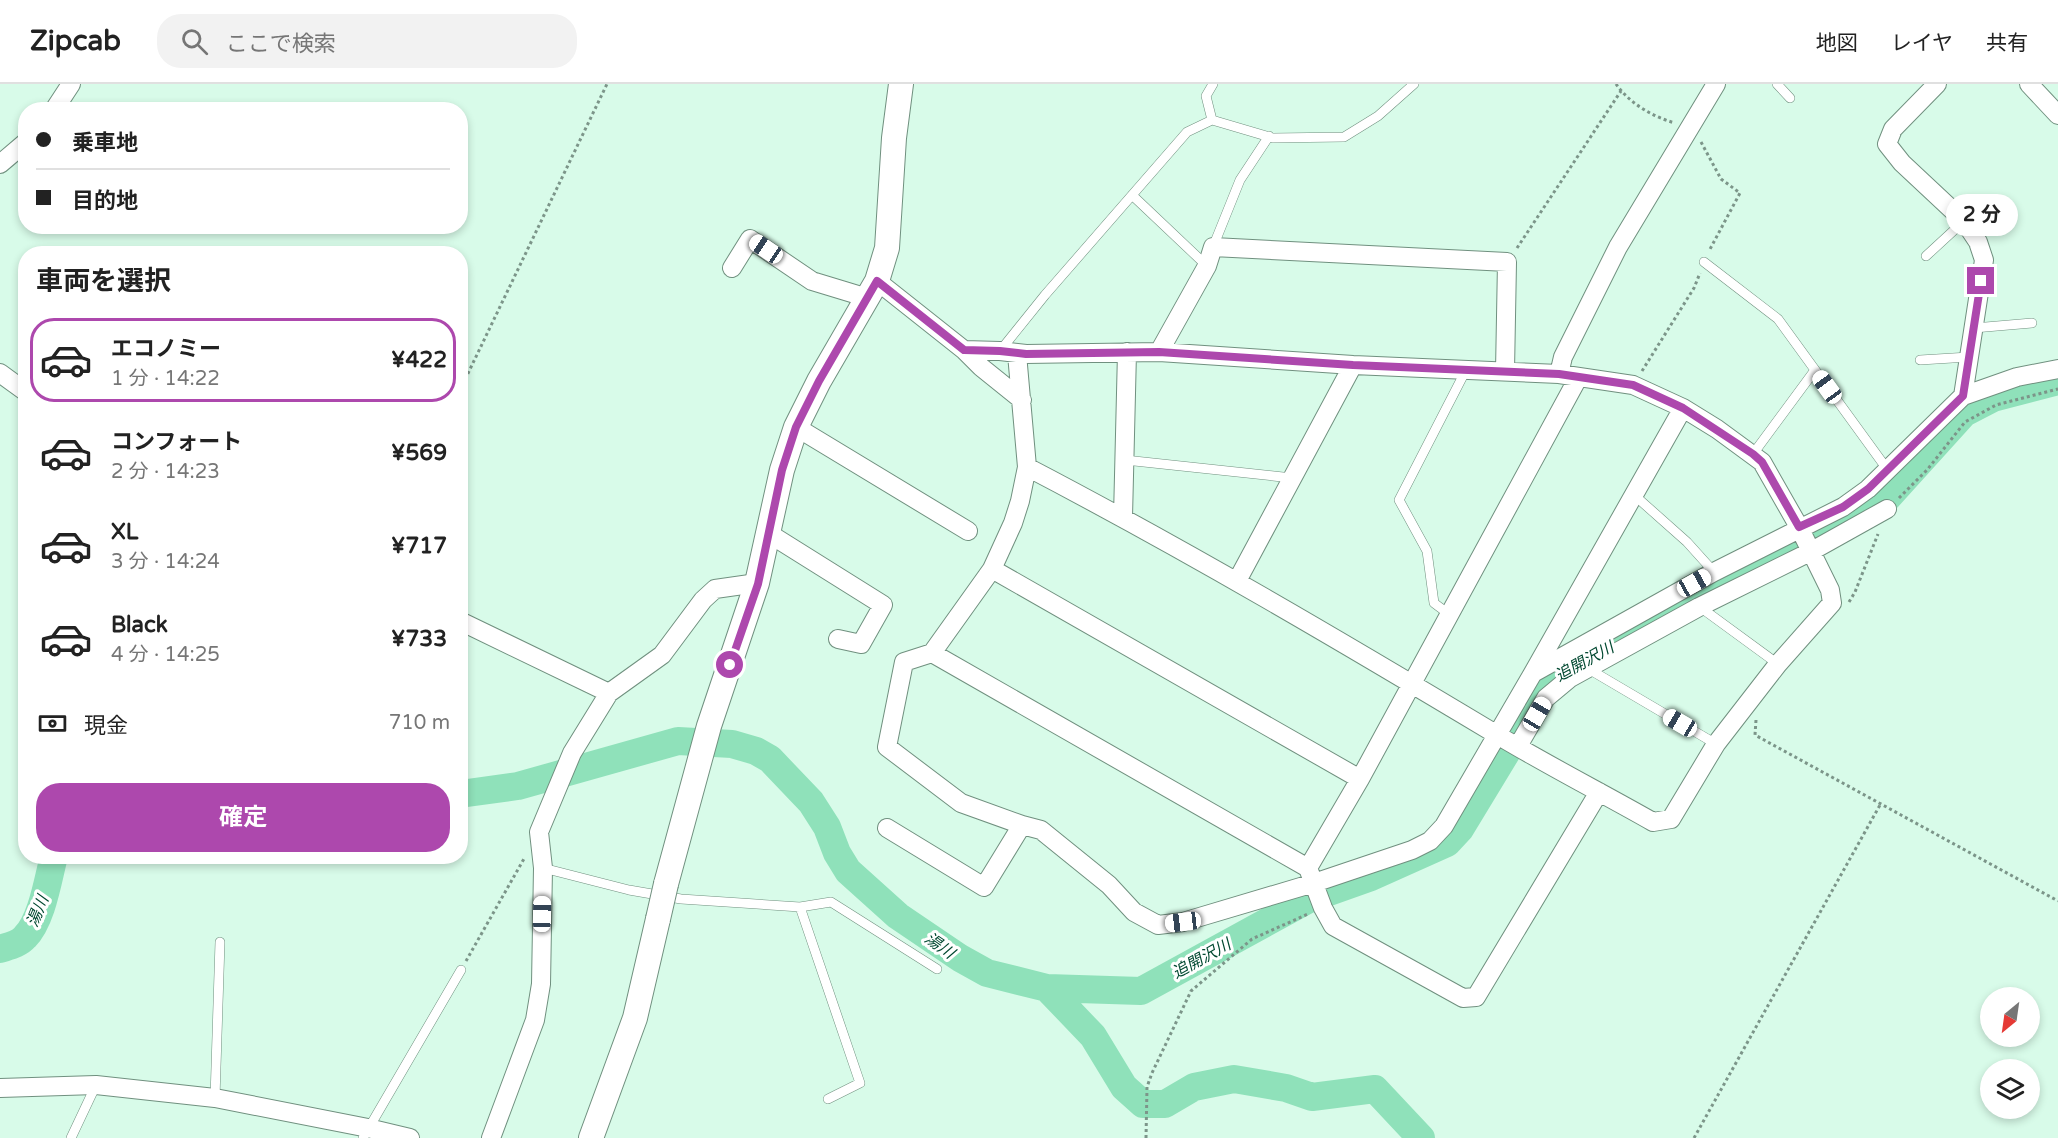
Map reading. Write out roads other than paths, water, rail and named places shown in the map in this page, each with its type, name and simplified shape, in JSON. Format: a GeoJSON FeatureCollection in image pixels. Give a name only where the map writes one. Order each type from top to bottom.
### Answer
{"type":"FeatureCollection","features":[{"type":"Feature","properties":{"kind":"street"},"geometry":{"type":"LineString","coordinates":[[59,102],[71,84]]}},
{"type":"Feature","properties":{"kind":"street"},"geometry":{"type":"LineString","coordinates":[[591,1138],[635,1018],[666,884],[695,775],[758,584],[782,470],[796,427],[819,381],[872,290],[887,248],[894,138],[901,84]]}},
{"type":"Feature","properties":{"kind":"street"},"geometry":{"type":"LineString","coordinates":[[1559,374],[1563,357],[1618,247],[1716,84]]}},
{"type":"Feature","properties":{"kind":"street"},"geometry":{"type":"LineString","coordinates":[[2029,84],[2058,115]]}},
{"type":"Feature","properties":{"kind":"street"},"geometry":{"type":"LineString","coordinates":[[1929,86],[1893,129],[1887,144],[1902,163],[1964,221],[1978,242],[1984,260],[1963,396]]}},
{"type":"Feature","properties":{"kind":"street"},"geometry":{"type":"LineString","coordinates":[[0,163],[18,148]]}},
{"type":"Feature","properties":{"kind":"street"},"geometry":{"type":"LineString","coordinates":[[732,268],[750,239],[812,280],[872,290],[964,350],[1022,400]]}},
{"type":"Feature","properties":{"kind":"street"},"geometry":{"type":"LineString","coordinates":[[1159,352],[1207,266],[1214,247],[1508,262],[1505,371]]}},
{"type":"Feature","properties":{"kind":"street"},"geometry":{"type":"LineString","coordinates":[[964,350],[1159,352],[1353,365],[1559,374],[1633,385],[1683,408],[1762,462],[1830,590],[1832,603],[1778,663],[1716,744],[1671,819],[1653,822],[1507,740],[1237,581],[1123,517],[1027,467]]}},
{"type":"Feature","properties":{"kind":"street"},"geometry":{"type":"LineString","coordinates":[[1008,352],[1022,400],[1027,467],[1020,501],[1013,523],[992,569],[932,653],[904,662],[887,747],[961,803],[1041,830],[1109,885],[1134,912],[1158,925],[1183,922],[1317,890],[1430,841],[1444,826],[1507,740],[1557,687],[1587,668],[1699,607],[1805,541],[1843,507],[1868,489],[1963,396],[2017,376],[2058,369]]}},
{"type":"Feature","properties":{"kind":"street"},"geometry":{"type":"LineString","coordinates":[[1123,517],[1127,352]]}},
{"type":"Feature","properties":{"kind":"street"},"geometry":{"type":"LineString","coordinates":[[1237,581],[1353,365]]}},
{"type":"Feature","properties":{"kind":"street"},"geometry":{"type":"LineString","coordinates":[[0,373],[18,386]]}},
{"type":"Feature","properties":{"kind":"street"},"geometry":{"type":"LineString","coordinates":[[1317,890],[1360,779],[1578,378]]}},
{"type":"Feature","properties":{"kind":"street"},"geometry":{"type":"LineString","coordinates":[[1507,740],[1533,673],[1683,408]]}},
{"type":"Feature","properties":{"kind":"street"},"geometry":{"type":"LineString","coordinates":[[796,427],[968,531]]}},
{"type":"Feature","properties":{"kind":"street"},"geometry":{"type":"LineString","coordinates":[[1533,673],[1714,572],[1805,541],[1887,509]]}},
{"type":"Feature","properties":{"kind":"street"},"geometry":{"type":"LineString","coordinates":[[768,533],[883,605],[861,644],[838,639]]}},
{"type":"Feature","properties":{"kind":"street"},"geometry":{"type":"LineString","coordinates":[[992,569],[1360,779]]}},
{"type":"Feature","properties":{"kind":"street"},"geometry":{"type":"LineString","coordinates":[[491,1138],[535,1020],[541,984],[543,868],[539,832],[572,753],[609,693],[662,654],[703,600],[715,589],[758,584]]}},
{"type":"Feature","properties":{"kind":"street"},"geometry":{"type":"LineString","coordinates":[[468,625],[609,693]]}},
{"type":"Feature","properties":{"kind":"street"},"geometry":{"type":"LineString","coordinates":[[932,653],[1317,890],[1333,926],[1463,998],[1476,997],[1599,792]]}},
{"type":"Feature","properties":{"kind":"street"},"geometry":{"type":"LineString","coordinates":[[887,828],[984,887],[1022,825]]}},
{"type":"Feature","properties":{"kind":"street"},"geometry":{"type":"LineString","coordinates":[[0,1088],[96,1085],[214,1098],[365,1133],[410,1138]]}},
{"type":"Feature","properties":{"kind":"lane"},"geometry":{"type":"LineString","coordinates":[[1212,120],[1206,96],[1213,84]]}},
{"type":"Feature","properties":{"kind":"lane"},"geometry":{"type":"LineString","coordinates":[[1008,352],[1045,295],[1187,132],[1212,120],[1273,138],[1344,137],[1378,116],[1414,84]]}},
{"type":"Feature","properties":{"kind":"lane"},"geometry":{"type":"LineString","coordinates":[[1777,84],[1790,98]]}},
{"type":"Feature","properties":{"kind":"lane"},"geometry":{"type":"LineString","coordinates":[[1214,247],[1240,180],[1269,136]]}},
{"type":"Feature","properties":{"kind":"lane"},"geometry":{"type":"LineString","coordinates":[[1132,195],[1207,266]]}},
{"type":"Feature","properties":{"kind":"lane"},"geometry":{"type":"LineString","coordinates":[[1926,256],[1964,221]]}},
{"type":"Feature","properties":{"kind":"lane"},"geometry":{"type":"LineString","coordinates":[[1704,262],[1778,320],[1887,469]]}},
{"type":"Feature","properties":{"kind":"lane"},"geometry":{"type":"LineString","coordinates":[[1974,328],[2032,323]]}},
{"type":"Feature","properties":{"kind":"lane"},"geometry":{"type":"LineString","coordinates":[[1920,360],[1969,357]]}},
{"type":"Feature","properties":{"kind":"lane"},"geometry":{"type":"LineString","coordinates":[[1450,615],[1434,603],[1427,551],[1400,500],[1466,370]]}},
{"type":"Feature","properties":{"kind":"lane"},"geometry":{"type":"LineString","coordinates":[[1753,454],[1815,370]]}},
{"type":"Feature","properties":{"kind":"lane"},"geometry":{"type":"LineString","coordinates":[[1125,460],[1292,478]]}},
{"type":"Feature","properties":{"kind":"lane"},"geometry":{"type":"LineString","coordinates":[[1633,494],[1687,542],[1714,572]]}},
{"type":"Feature","properties":{"kind":"lane"},"geometry":{"type":"LineString","coordinates":[[1699,607],[1778,663]]}},
{"type":"Feature","properties":{"kind":"lane"},"geometry":{"type":"LineString","coordinates":[[1587,668],[1716,744]]}},
{"type":"Feature","properties":{"kind":"lane"},"geometry":{"type":"LineString","coordinates":[[543,868],[629,890],[681,899],[800,907],[831,902],[937,969]]}},
{"type":"Feature","properties":{"kind":"lane"},"geometry":{"type":"LineString","coordinates":[[800,907],[860,1083],[828,1099]]}},
{"type":"Feature","properties":{"kind":"lane"},"geometry":{"type":"LineString","coordinates":[[214,1098],[220,942]]}},
{"type":"Feature","properties":{"kind":"lane"},"geometry":{"type":"LineString","coordinates":[[365,1133],[461,970]]}},
{"type":"Feature","properties":{"kind":"lane"},"geometry":{"type":"LineString","coordinates":[[71,1138],[96,1085]]}},
{"type":"Feature","properties":{"kind":"waterway","name":"追開沢川"},"geometry":{"type":"LineString","coordinates":[[468,793],[518,786],[678,741],[732,744],[756,751],[770,759],[811,802],[827,827],[837,853],[848,871],[898,916],[960,958],[987,973],[1047,988],[1141,991],[1309,899],[1371,877],[1447,843],[1460,829],[1514,740],[1531,703],[1550,679],[1574,663],[1857,516],[1888,497],[1964,413],[1993,398],[2058,381]]}},
{"type":"Feature","properties":{"kind":"waterway","name":"湯川"},"geometry":{"type":"LineString","coordinates":[[0,949],[20,941],[31,930],[44,899],[52,864]]}},
{"type":"Feature","properties":{"kind":"waterway","name":"湯川"},"geometry":{"type":"LineString","coordinates":[[1047,988],[1093,1036],[1124,1087],[1143,1104],[1165,1104],[1194,1087],[1234,1079],[1286,1088],[1312,1097],[1375,1089],[1421,1138]]}}]}
